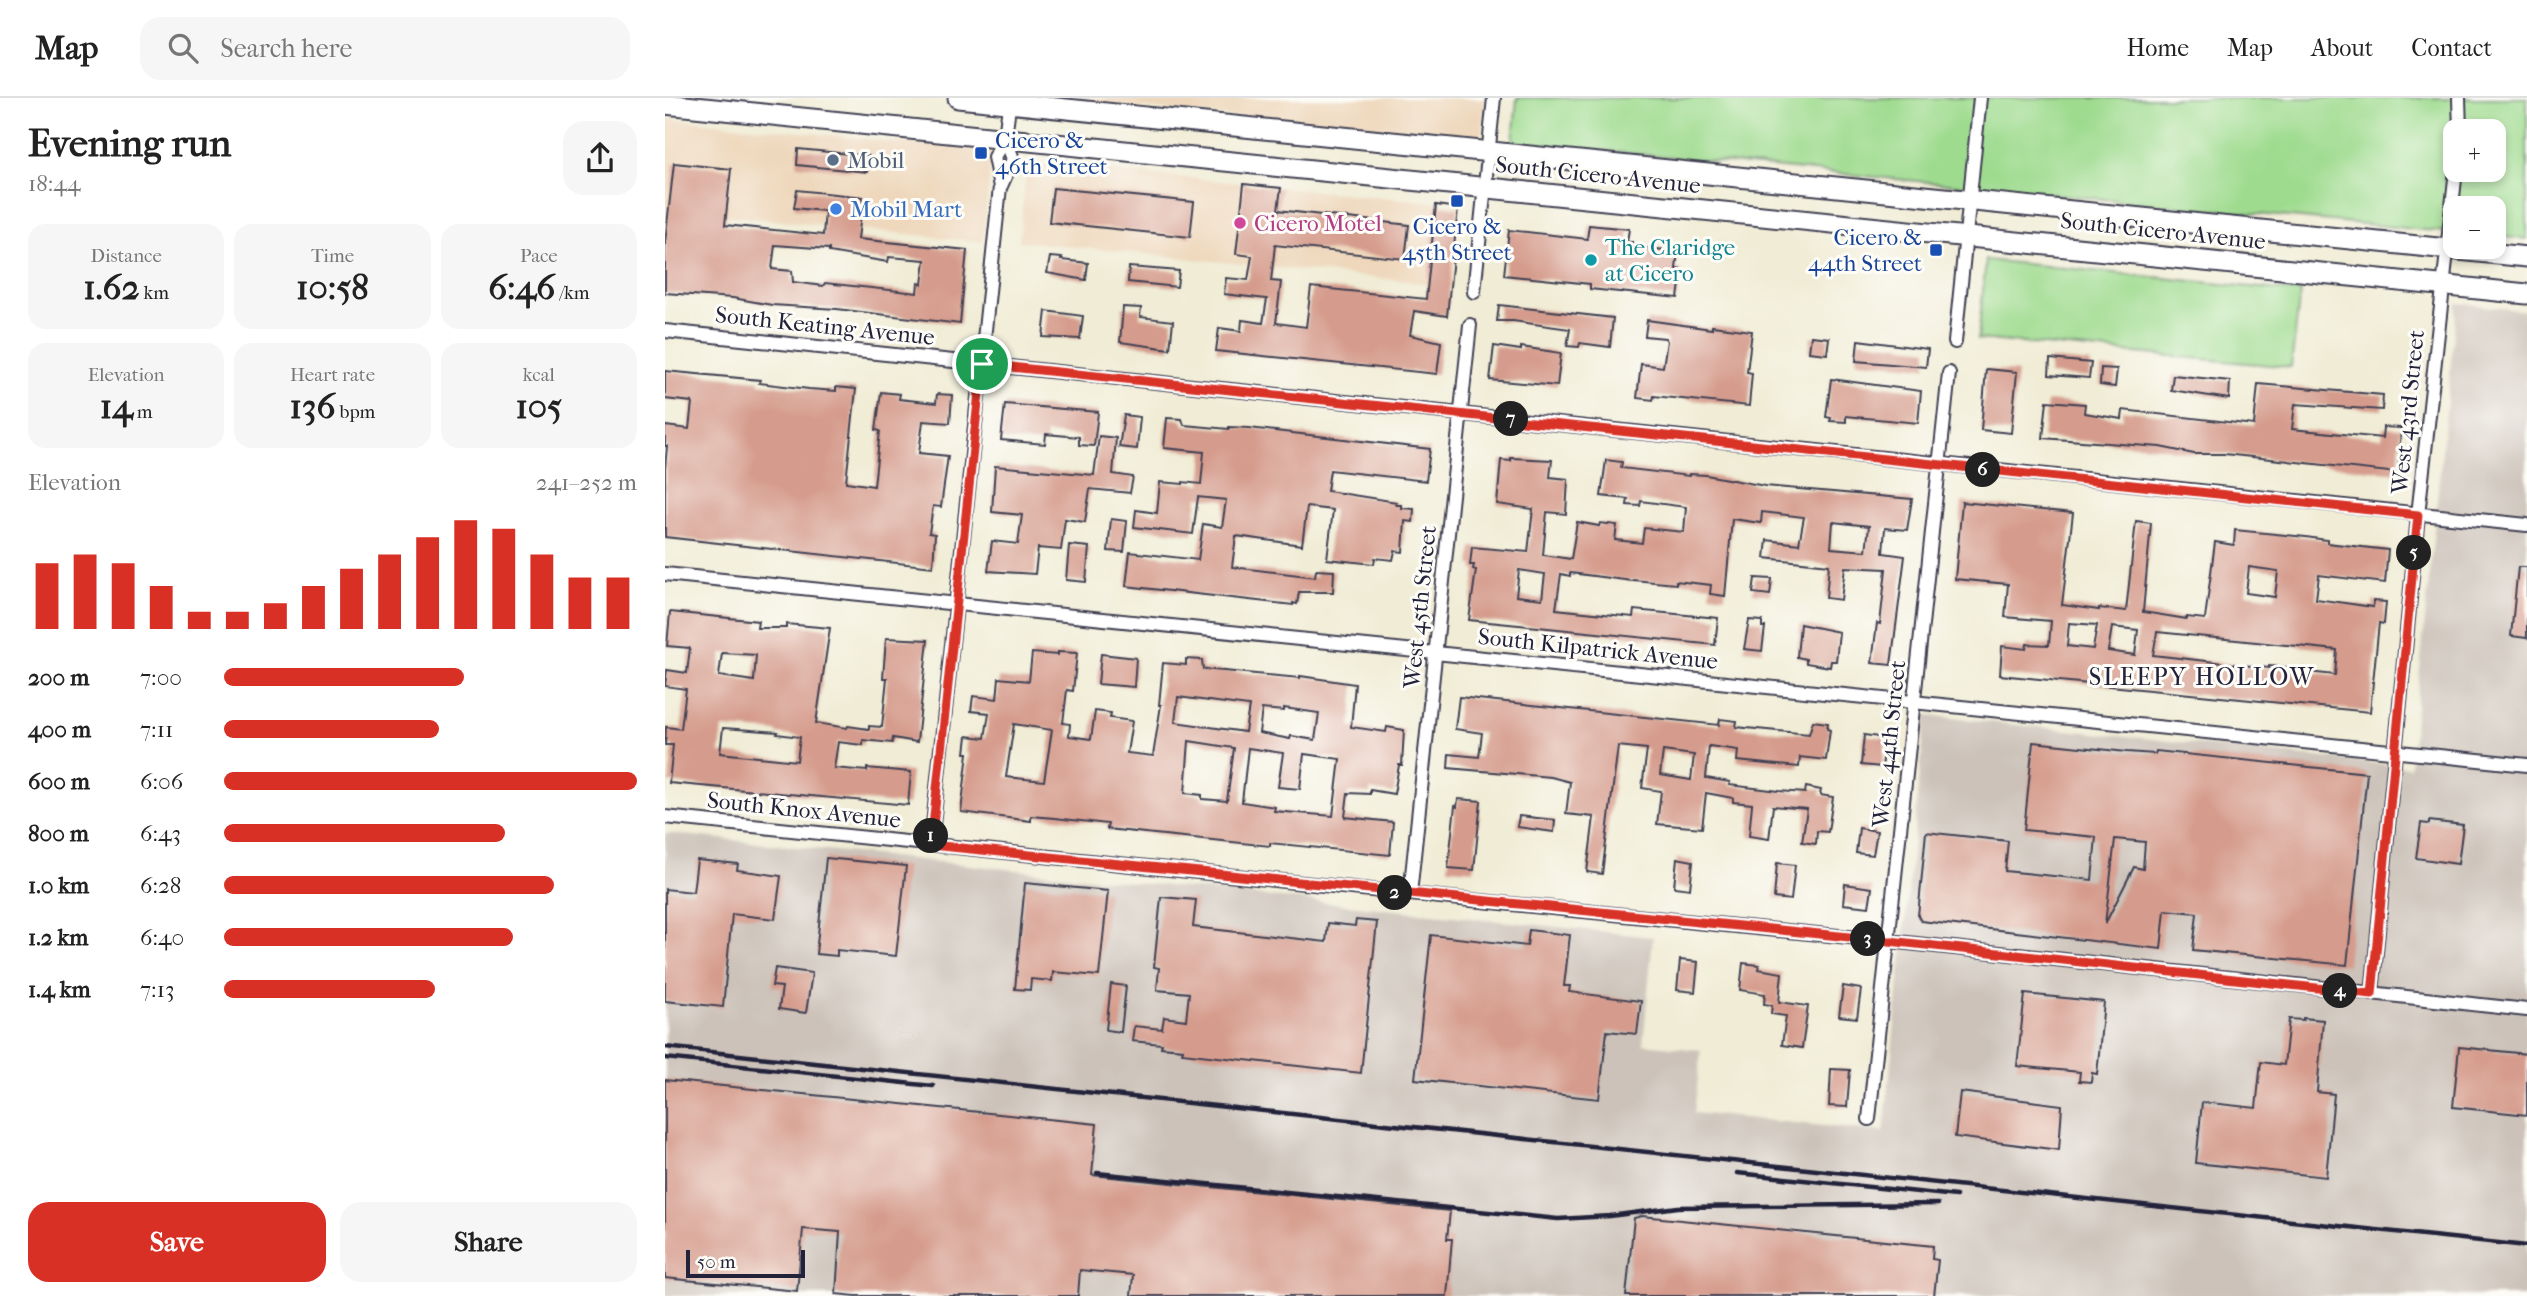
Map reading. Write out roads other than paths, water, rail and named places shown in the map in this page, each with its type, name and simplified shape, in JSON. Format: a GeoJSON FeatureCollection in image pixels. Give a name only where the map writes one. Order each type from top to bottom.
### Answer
{"type":"FeatureCollection","features":[{"type":"Feature","properties":{"kind":"main road","name":"South Cicero Avenue"},"geometry":{"type":"LineString","coordinates":[[958,98],[1009,101],[2443,248]]}},
{"type":"Feature","properties":{"kind":"main road","name":"South Cicero Avenue"},"geometry":{"type":"LineString","coordinates":[[665,104],[2527,294]]}},
{"type":"Feature","properties":{"kind":"main road","name":"South Cicero Avenue"},"geometry":{"type":"LineString","coordinates":[[2506,255],[2527,257]]}},
{"type":"Feature","properties":{"kind":"street"},"geometry":{"type":"LineString","coordinates":[[1474,292],[1494,98]]}},
{"type":"Feature","properties":{"kind":"street"},"geometry":{"type":"LineString","coordinates":[[1955,342],[1980,98]]}},
{"type":"Feature","properties":{"kind":"street"},"geometry":{"type":"LineString","coordinates":[[2459,98],[2460,119]]}},
{"type":"Feature","properties":{"kind":"street"},"geometry":{"type":"LineString","coordinates":[[931,845],[1000,187],[1013,159],[1005,138],[1009,101]]}},
{"type":"Feature","properties":{"kind":"street","name":"West 43rd Street"},"geometry":{"type":"LineString","coordinates":[[2372,994],[2445,259]]}},
{"type":"Feature","properties":{"kind":"street","name":"West 45th Street"},"geometry":{"type":"LineString","coordinates":[[1410,894],[1470,325]]}},
{"type":"Feature","properties":{"kind":"street","name":"South Keating Avenue"},"geometry":{"type":"LineString","coordinates":[[665,331],[2527,525]]}},
{"type":"Feature","properties":{"kind":"street","name":"West 44th Street"},"geometry":{"type":"LineString","coordinates":[[1869,1119],[1949,373]]}},
{"type":"Feature","properties":{"kind":"street","name":"South Kilpatrick Avenue"},"geometry":{"type":"LineString","coordinates":[[665,574],[2527,765]]}},
{"type":"Feature","properties":{"kind":"street","name":"South Knox Avenue"},"geometry":{"type":"LineString","coordinates":[[665,817],[1889,941],[2527,1010]]}},
{"type":"Feature","properties":{"kind":"railway"},"geometry":{"type":"LineString","coordinates":[[665,1047],[2527,1246]]}},
{"type":"Feature","properties":{"kind":"railway"},"geometry":{"type":"LineString","coordinates":[[665,1058],[933,1086]]}},
{"type":"Feature","properties":{"kind":"railway"},"geometry":{"type":"LineString","coordinates":[[1097,1173],[1558,1219],[1610,1216],[1678,1207],[1938,1204]]}},
{"type":"Feature","properties":{"kind":"railway"},"geometry":{"type":"LineString","coordinates":[[1737,1173],[1956,1196]]}},
{"type":"Feature","properties":{"kind":"place","name":"Cicero & 46th Street"},"geometry":{"type":"Point","coordinates":[981,153]}},
{"type":"Feature","properties":{"kind":"place","name":"Mobil"},"geometry":{"type":"Point","coordinates":[833,160]}},
{"type":"Feature","properties":{"kind":"place","name":"Cicero & 45th Street"},"geometry":{"type":"Point","coordinates":[1457,201]}},
{"type":"Feature","properties":{"kind":"place","name":"Mobil Mart"},"geometry":{"type":"Point","coordinates":[836,209]}},
{"type":"Feature","properties":{"kind":"place","name":"Cicero Motel"},"geometry":{"type":"Point","coordinates":[1240,223]}},
{"type":"Feature","properties":{"kind":"place","name":"Cicero & 44th Street"},"geometry":{"type":"Point","coordinates":[1936,250]}},
{"type":"Feature","properties":{"kind":"place","name":"The Claridge at Cicero"},"geometry":{"type":"Point","coordinates":[1591,260]}},
{"type":"Feature","properties":{"kind":"district","name":"SLEEPY HOLLOW"},"geometry":{"type":"Point","coordinates":[2202,677]}}]}
